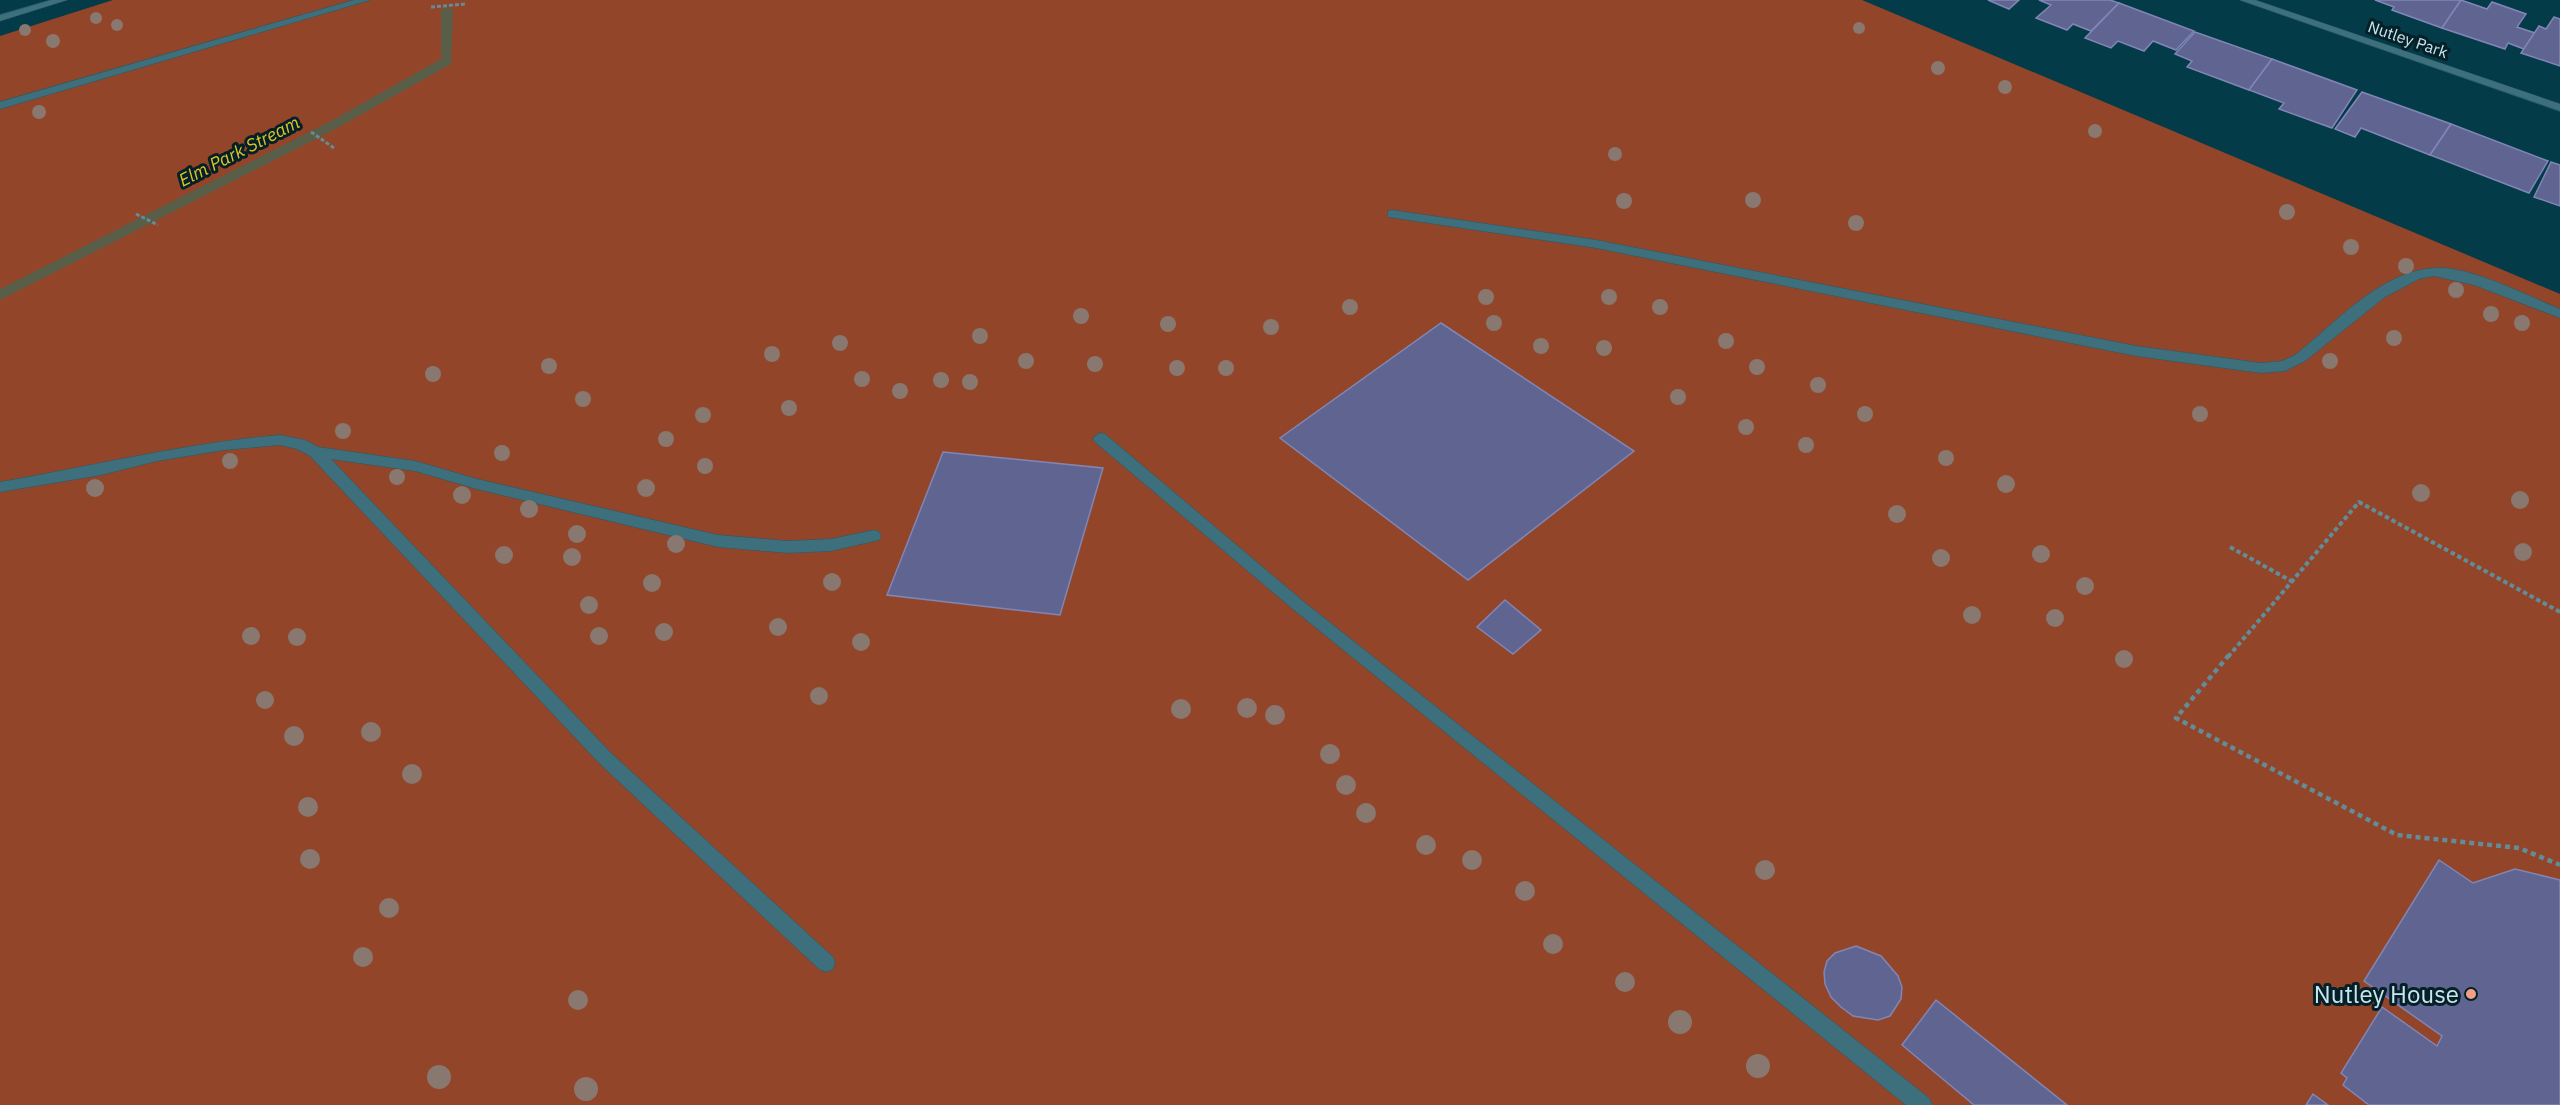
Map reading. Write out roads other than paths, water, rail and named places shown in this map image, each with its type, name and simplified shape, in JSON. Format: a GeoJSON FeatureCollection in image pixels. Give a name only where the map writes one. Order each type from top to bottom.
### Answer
{"type":"FeatureCollection","features":[{"type":"Feature","properties":{"kind":"street"},"geometry":{"type":"LineString","coordinates":[[0,18],[62,0]]}},
{"type":"Feature","properties":{"kind":"street"},"geometry":{"type":"LineString","coordinates":[[0,106],[365,0]]}},
{"type":"Feature","properties":{"kind":"street","name":"Nutley Park"},"geometry":{"type":"LineString","coordinates":[[2245,0],[2560,108]]}},
{"type":"Feature","properties":{"kind":"street"},"geometry":{"type":"LineString","coordinates":[[1392,214],[1596,244],[2136,351],[2261,368],[2285,366],[2300,358],[2396,283],[2435,272],[2452,274],[2500,290],[2560,314]]}},
{"type":"Feature","properties":{"kind":"street"},"geometry":{"type":"LineString","coordinates":[[1100,438],[1299,606],[1922,1105]]}},
{"type":"Feature","properties":{"kind":"street"},"geometry":{"type":"LineString","coordinates":[[0,487],[101,470],[157,456],[224,445],[280,440],[300,444],[315,452],[605,758],[826,963]]}},
{"type":"Feature","properties":{"kind":"street"},"geometry":{"type":"LineString","coordinates":[[315,452],[415,466],[477,484],[718,541],[788,547],[831,545],[874,536]]}},
{"type":"Feature","properties":{"kind":"waterway","name":"Elm Park Stream"},"geometry":{"type":"LineString","coordinates":[[0,295],[335,124],[447,61],[447,10]]}},
{"type":"Feature","properties":{"kind":"place","name":"Nutley House"},"geometry":{"type":"Point","coordinates":[2471,994]}}]}
